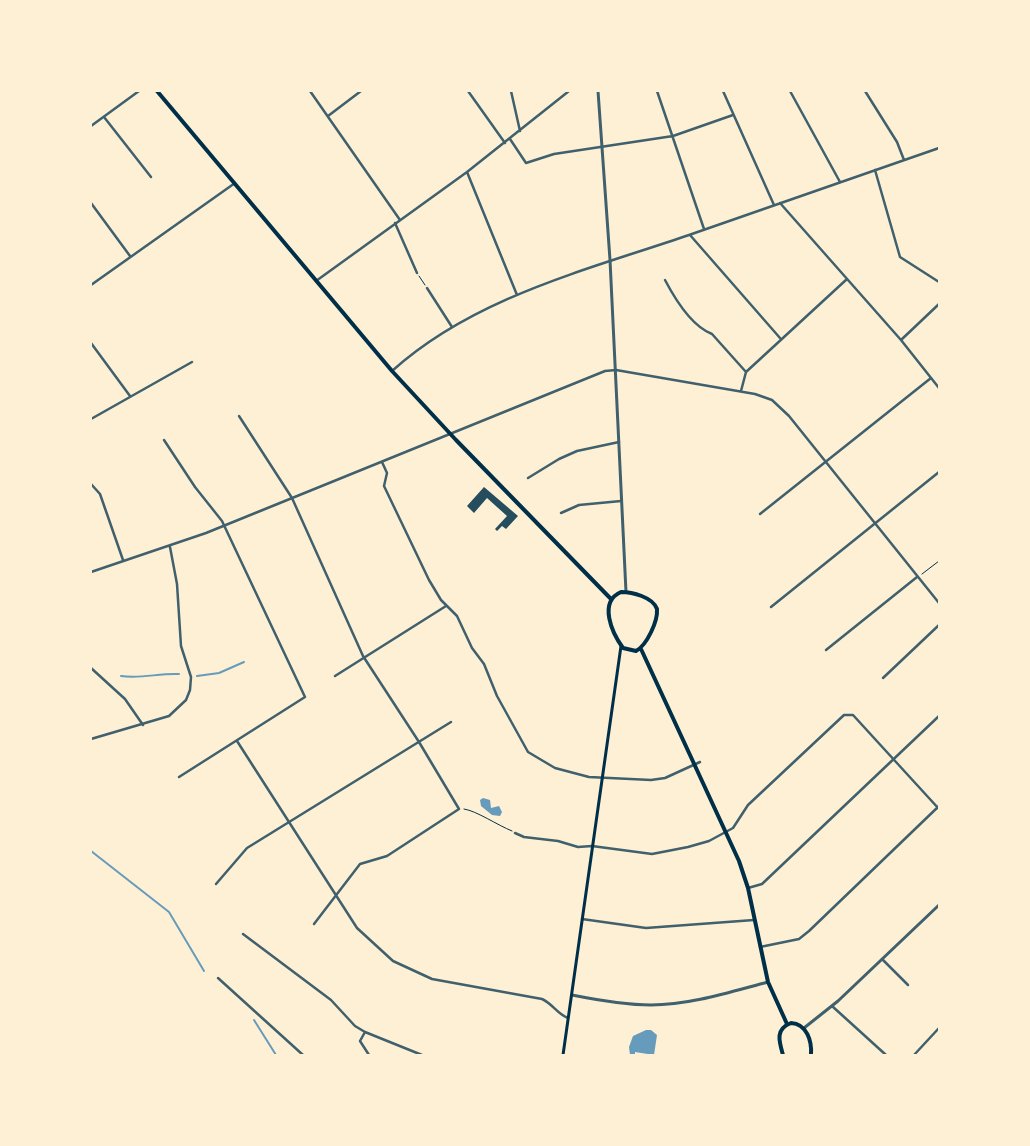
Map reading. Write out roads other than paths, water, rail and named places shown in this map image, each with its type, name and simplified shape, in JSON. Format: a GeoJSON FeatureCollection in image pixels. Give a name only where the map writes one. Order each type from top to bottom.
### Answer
{"type":"FeatureCollection","features":[{"type":"Feature","properties":{"kind":"main road"},"geometry":{"type":"LineString","coordinates":[[157,91],[392,371],[450,434],[611,599]]}},
{"type":"Feature","properties":{"kind":"main road"},"geometry":{"type":"LineString","coordinates":[[563,1055],[621,646],[609,613],[611,599],[615,595],[626,592],[652,601],[657,608],[656,619],[641,649],[629,652],[621,646]]}},
{"type":"Feature","properties":{"kind":"main road"},"geometry":{"type":"LineString","coordinates":[[641,649],[726,833],[748,888],[768,982],[787,1024]]}},
{"type":"Feature","properties":{"kind":"main road"},"geometry":{"type":"LineString","coordinates":[[783,1055],[779,1035],[781,1029],[787,1024],[794,1023],[804,1028],[811,1055]]}},
{"type":"Feature","properties":{"kind":"street"},"geometry":{"type":"LineString","coordinates":[[91,126],[140,91]]}},
{"type":"Feature","properties":{"kind":"street"},"geometry":{"type":"LineString","coordinates":[[310,91],[400,220]]}},
{"type":"Feature","properties":{"kind":"street"},"geometry":{"type":"LineString","coordinates":[[328,116],[361,91]]}},
{"type":"Feature","properties":{"kind":"street"},"geometry":{"type":"LineString","coordinates":[[468,91],[505,143]]}},
{"type":"Feature","properties":{"kind":"street"},"geometry":{"type":"LineString","coordinates":[[511,91],[520,131]]}},
{"type":"Feature","properties":{"kind":"street"},"geometry":{"type":"LineString","coordinates":[[316,281],[467,172],[569,91]]}},
{"type":"Feature","properties":{"kind":"street"},"geometry":{"type":"LineString","coordinates":[[598,91],[610,260],[626,592]]}},
{"type":"Feature","properties":{"kind":"street"},"geometry":{"type":"LineString","coordinates":[[657,91],[704,229]]}},
{"type":"Feature","properties":{"kind":"street"},"geometry":{"type":"LineString","coordinates":[[723,91],[774,204]]}},
{"type":"Feature","properties":{"kind":"street"},"geometry":{"type":"LineString","coordinates":[[790,91],[840,182]]}},
{"type":"Feature","properties":{"kind":"street"},"geometry":{"type":"LineString","coordinates":[[865,91],[897,142],[904,160]]}},
{"type":"Feature","properties":{"kind":"street"},"geometry":{"type":"LineString","coordinates":[[510,139],[526,163],[554,154],[673,136],[733,115]]}},
{"type":"Feature","properties":{"kind":"street"},"geometry":{"type":"LineString","coordinates":[[104,117],[151,177]]}},
{"type":"Feature","properties":{"kind":"street"},"geometry":{"type":"LineString","coordinates":[[392,371],[452,327],[517,295],[610,260],[939,148]]}},
{"type":"Feature","properties":{"kind":"street"},"geometry":{"type":"LineString","coordinates":[[875,170],[900,257],[939,282]]}},
{"type":"Feature","properties":{"kind":"street"},"geometry":{"type":"LineString","coordinates":[[467,172],[517,295]]}},
{"type":"Feature","properties":{"kind":"street"},"geometry":{"type":"LineString","coordinates":[[91,285],[234,183]]}},
{"type":"Feature","properties":{"kind":"street"},"geometry":{"type":"LineString","coordinates":[[91,203],[130,257]]}},
{"type":"Feature","properties":{"kind":"street"},"geometry":{"type":"LineString","coordinates":[[780,203],[900,340],[939,388]]}},
{"type":"Feature","properties":{"kind":"street"},"geometry":{"type":"LineString","coordinates":[[395,223],[417,273]]}},
{"type":"Feature","properties":{"kind":"street"},"geometry":{"type":"LineString","coordinates":[[690,234],[780,338]]}},
{"type":"Feature","properties":{"kind":"street"},"geometry":{"type":"LineString","coordinates":[[741,391],[746,372],[780,338],[847,279]]}},
{"type":"Feature","properties":{"kind":"street"},"geometry":{"type":"LineString","coordinates":[[665,280],[677,302],[705,332],[712,334],[746,372]]}},
{"type":"Feature","properties":{"kind":"street"},"geometry":{"type":"LineString","coordinates":[[427,288],[452,327]]}},
{"type":"Feature","properties":{"kind":"street"},"geometry":{"type":"LineString","coordinates":[[900,340],[939,304]]}},
{"type":"Feature","properties":{"kind":"street"},"geometry":{"type":"LineString","coordinates":[[91,344],[130,396]]}},
{"type":"Feature","properties":{"kind":"street"},"geometry":{"type":"LineString","coordinates":[[91,418],[192,362]]}},
{"type":"Feature","properties":{"kind":"street"},"geometry":{"type":"LineString","coordinates":[[91,572],[123,560],[170,547],[605,371],[616,370],[741,391],[772,400],[780,405],[939,603]]}},
{"type":"Feature","properties":{"kind":"street"},"geometry":{"type":"LineString","coordinates":[[760,514],[931,378]]}},
{"type":"Feature","properties":{"kind":"street"},"geometry":{"type":"LineString","coordinates":[[240,416],[292,498],[364,659],[419,742],[459,809],[387,856],[360,864],[314,924]]}},
{"type":"Feature","properties":{"kind":"street"},"geometry":{"type":"LineString","coordinates":[[164,440],[224,526],[305,696],[249,730],[237,741],[179,777]]}},
{"type":"Feature","properties":{"kind":"street"},"geometry":{"type":"LineString","coordinates":[[528,478],[577,451],[619,442]]}},
{"type":"Feature","properties":{"kind":"street"},"geometry":{"type":"LineString","coordinates":[[382,462],[387,473],[384,486],[429,580],[447,606],[457,616],[472,648],[484,664],[497,696],[525,747],[534,758],[566,772],[589,778],[651,780],[665,778],[700,762]]}},
{"type":"Feature","properties":{"kind":"street"},"geometry":{"type":"LineString","coordinates":[[771,607],[939,472]]}},
{"type":"Feature","properties":{"kind":"street"},"geometry":{"type":"LineString","coordinates":[[91,484],[100,494],[123,560]]}},
{"type":"Feature","properties":{"kind":"street"},"geometry":{"type":"LineString","coordinates":[[561,513],[579,505],[623,501]]}},
{"type":"Feature","properties":{"kind":"street"},"geometry":{"type":"LineString","coordinates":[[91,740],[169,716],[180,708],[186,700],[190,690],[191,676],[181,646],[178,591],[170,547]]}},
{"type":"Feature","properties":{"kind":"street"},"geometry":{"type":"LineString","coordinates":[[826,650],[917,577]]}},
{"type":"Feature","properties":{"kind":"street"},"geometry":{"type":"LineString","coordinates":[[335,676],[447,606]]}},
{"type":"Feature","properties":{"kind":"street"},"geometry":{"type":"LineString","coordinates":[[883,678],[939,625]]}},
{"type":"Feature","properties":{"kind":"street"},"geometry":{"type":"LineString","coordinates":[[91,668],[125,699],[142,725]]}},
{"type":"Feature","properties":{"kind":"street"},"geometry":{"type":"LineString","coordinates":[[515,833],[524,837],[558,841],[578,847],[592,846],[652,854],[688,847],[726,833],[733,828],[748,805],[770,784],[844,715],[853,715],[938,808],[809,931],[799,938],[760,947]]}},
{"type":"Feature","properties":{"kind":"street"},"geometry":{"type":"LineString","coordinates":[[748,888],[762,884],[894,761],[939,716]]}},
{"type":"Feature","properties":{"kind":"street"},"geometry":{"type":"LineString","coordinates":[[216,884],[243,851],[451,722]]}},
{"type":"Feature","properties":{"kind":"street"},"geometry":{"type":"LineString","coordinates":[[237,741],[357,928],[398,964],[432,979],[542,999],[550,1004],[558,1014],[568,1018]]}},
{"type":"Feature","properties":{"kind":"street"},"geometry":{"type":"LineString","coordinates":[[804,1028],[832,1006],[939,905]]}},
{"type":"Feature","properties":{"kind":"street"},"geometry":{"type":"LineString","coordinates":[[582,919],[646,928],[755,920]]}},
{"type":"Feature","properties":{"kind":"street"},"geometry":{"type":"LineString","coordinates":[[243,934],[332,1000],[355,1026],[365,1032],[422,1055]]}},
{"type":"Feature","properties":{"kind":"street"},"geometry":{"type":"LineString","coordinates":[[882,959],[908,985]]}},
{"type":"Feature","properties":{"kind":"street"},"geometry":{"type":"LineString","coordinates":[[218,978],[303,1055]]}},
{"type":"Feature","properties":{"kind":"street"},"geometry":{"type":"LineString","coordinates":[[572,995],[616,1002],[653,1005],[701,999],[768,982]]}},
{"type":"Feature","properties":{"kind":"street"},"geometry":{"type":"LineString","coordinates":[[832,1006],[886,1055]]}},
{"type":"Feature","properties":{"kind":"street"},"geometry":{"type":"LineString","coordinates":[[914,1055],[939,1028]]}},
{"type":"Feature","properties":{"kind":"street"},"geometry":{"type":"LineString","coordinates":[[365,1032],[360,1041],[370,1055]]}},
{"type":"Feature","properties":{"kind":"water"},"geometry":{"type":"Polygon","coordinates":[[[483,798],[490,800],[491,808],[499,806],[502,812],[500,816],[492,815],[481,806],[480,800],[483,798]]]}},
{"type":"Feature","properties":{"kind":"water"},"geometry":{"type":"Polygon","coordinates":[[[646,1030],[651,1030],[657,1035],[654,1055],[635,1052],[635,1055],[630,1055],[629,1047],[633,1036],[646,1030]]]}},
{"type":"Feature","properties":{"kind":"waterway"},"geometry":{"type":"LineString","coordinates":[[197,676],[219,673],[244,662]]}},
{"type":"Feature","properties":{"kind":"waterway"},"geometry":{"type":"LineString","coordinates":[[121,676],[136,677],[179,674]]}},
{"type":"Feature","properties":{"kind":"waterway"},"geometry":{"type":"LineString","coordinates":[[91,851],[169,912],[204,971]]}},
{"type":"Feature","properties":{"kind":"waterway"},"geometry":{"type":"LineString","coordinates":[[254,1020],[276,1055]]}}]}
